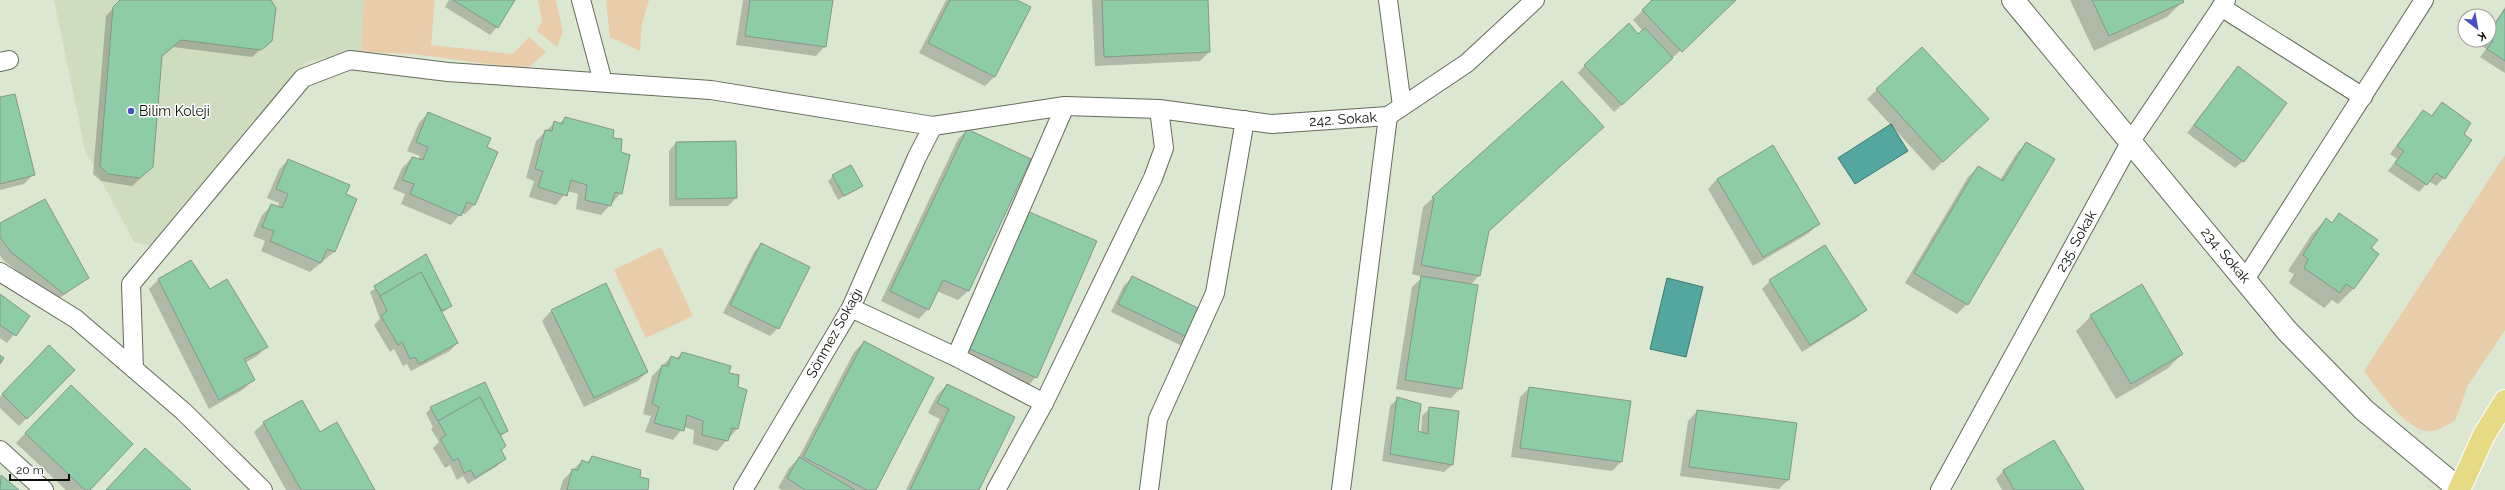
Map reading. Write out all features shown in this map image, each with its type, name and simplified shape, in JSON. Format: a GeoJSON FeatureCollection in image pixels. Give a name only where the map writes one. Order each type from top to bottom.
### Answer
{"type":"FeatureCollection","features":[{"type":"Feature","properties":{"kind":"main road"},"geometry":{"type":"LineString","coordinates":[[2459,490],[2484,435],[2505,401]]}},
{"type":"Feature","properties":{"kind":"street"},"geometry":{"type":"LineString","coordinates":[[581,0],[602,82]]}},
{"type":"Feature","properties":{"kind":"street"},"geometry":{"type":"LineString","coordinates":[[1341,490],[1395,111],[1388,0]]}},
{"type":"Feature","properties":{"kind":"street","name":"242. Sokak"},"geometry":{"type":"LineString","coordinates":[[134,369],[131,284],[303,78],[350,60],[448,72],[711,90],[933,126],[1065,106],[1159,109],[1272,124],[1395,111],[1467,63],[1535,0]]}},
{"type":"Feature","properties":{"kind":"street","name":"234. Sokak"},"geometry":{"type":"LineString","coordinates":[[2013,0],[2246,278],[2287,331],[2364,410],[2459,490]]}},
{"type":"Feature","properties":{"kind":"street"},"geometry":{"type":"LineString","coordinates":[[2246,278],[2424,0]]}},
{"type":"Feature","properties":{"kind":"street"},"geometry":{"type":"LineString","coordinates":[[2223,4],[2363,97]]}},
{"type":"Feature","properties":{"kind":"street","name":"235. Sokak"},"geometry":{"type":"LineString","coordinates":[[1940,490],[2131,141],[2223,4]]}},
{"type":"Feature","properties":{"kind":"street"},"geometry":{"type":"LineString","coordinates":[[956,357],[1065,106]]}},
{"type":"Feature","properties":{"kind":"street"},"geometry":{"type":"LineString","coordinates":[[996,490],[1044,403],[1153,178],[1164,148],[1159,109]]}},
{"type":"Feature","properties":{"kind":"street"},"geometry":{"type":"LineString","coordinates":[[1149,490],[1158,419],[1215,293],[1245,120]]}},
{"type":"Feature","properties":{"kind":"street","name":"Sönmez Sokağı"},"geometry":{"type":"LineString","coordinates":[[743,490],[851,308],[917,157],[933,126]]}},
{"type":"Feature","properties":{"kind":"street"},"geometry":{"type":"LineString","coordinates":[[0,272],[76,319],[183,411],[263,490]]}},
{"type":"Feature","properties":{"kind":"street"},"geometry":{"type":"LineString","coordinates":[[851,308],[956,357],[1044,403]]}},
{"type":"Feature","properties":{"kind":"street"},"geometry":{"type":"LineString","coordinates":[[0,450],[44,490]]}},
{"type":"Feature","properties":{"kind":"shaded area"},"geometry":{"type":"Polygon","coordinates":[[[54,0],[364,0],[361,52],[306,62],[153,246],[134,242],[85,150],[54,0]]]}},
{"type":"Feature","properties":{"kind":"shaded area"},"geometry":{"type":"Polygon","coordinates":[[[364,0],[435,0],[431,45],[513,54],[529,37],[546,52],[527,69],[414,54],[361,52],[364,0]]]}},
{"type":"Feature","properties":{"kind":"shaded area"},"geometry":{"type":"Polygon","coordinates":[[[538,0],[556,0],[563,32],[557,47],[537,31],[542,21],[538,0]]]}},
{"type":"Feature","properties":{"kind":"shaded area"},"geometry":{"type":"Polygon","coordinates":[[[606,0],[649,0],[642,24],[640,51],[610,37],[606,0]]]}},
{"type":"Feature","properties":{"kind":"shaded area"},"geometry":{"type":"Polygon","coordinates":[[[2505,155],[2505,330],[2468,385],[2455,421],[2432,431],[2422,430],[2403,418],[2364,371],[2505,155]]]}},
{"type":"Feature","properties":{"kind":"shaded area"},"geometry":{"type":"Polygon","coordinates":[[[661,247],[693,316],[646,338],[614,270],[661,247]]]}},
{"type":"Feature","properties":{"kind":"water"},"geometry":{"type":"Polygon","coordinates":[[[1891,124],[1908,151],[1855,184],[1838,158],[1891,124]]]}},
{"type":"Feature","properties":{"kind":"water"},"geometry":{"type":"Polygon","coordinates":[[[1667,278],[1703,287],[1686,357],[1650,349],[1667,278]]]}},
{"type":"Feature","properties":{"kind":"building","name":"Bilim Koleji"},"geometry":{"type":"Polygon","coordinates":[[[120,0],[271,0],[276,8],[272,41],[261,50],[181,40],[162,56],[153,167],[140,178],[108,174],[100,166],[113,7],[120,0]]]}},
{"type":"Feature","properties":{"kind":"building"},"geometry":{"type":"Polygon","coordinates":[[[453,0],[515,0],[498,28],[453,0]]]}},
{"type":"Feature","properties":{"kind":"building"},"geometry":{"type":"Polygon","coordinates":[[[750,0],[833,0],[826,47],[745,36],[750,0]]]}},
{"type":"Feature","properties":{"kind":"building"},"geometry":{"type":"Polygon","coordinates":[[[950,0],[1017,0],[1031,7],[995,77],[928,43],[950,0]]]}},
{"type":"Feature","properties":{"kind":"building"},"geometry":{"type":"Polygon","coordinates":[[[1102,0],[1208,0],[1210,52],[1104,57],[1102,0]]]}},
{"type":"Feature","properties":{"kind":"building"},"geometry":{"type":"Polygon","coordinates":[[[1652,0],[1736,0],[1682,52],[1642,10],[1652,0]]]}},
{"type":"Feature","properties":{"kind":"building"},"geometry":{"type":"Polygon","coordinates":[[[2092,0],[2183,0],[2184,2],[2109,36],[2092,0]]]}},
{"type":"Feature","properties":{"kind":"building"},"geometry":{"type":"Polygon","coordinates":[[[2505,9],[2505,61],[2487,49],[2497,48],[2497,21],[2505,9]]]}},
{"type":"Feature","properties":{"kind":"building"},"geometry":{"type":"Polygon","coordinates":[[[1629,23],[1638,34],[1645,28],[1673,58],[1622,105],[1584,65],[1629,23]]]}},
{"type":"Feature","properties":{"kind":"building"},"geometry":{"type":"Polygon","coordinates":[[[1922,47],[1989,119],[1943,162],[1876,89],[1922,47]]]}},
{"type":"Feature","properties":{"kind":"building"},"geometry":{"type":"Polygon","coordinates":[[[2238,66],[2287,103],[2244,162],[2194,125],[2238,66]]]}},
{"type":"Feature","properties":{"kind":"building"},"geometry":{"type":"Polygon","coordinates":[[[1562,81],[1604,127],[1489,231],[1480,276],[1421,265],[1434,199],[1432,197],[1562,81]]]}},
{"type":"Feature","properties":{"kind":"building"},"geometry":{"type":"Polygon","coordinates":[[[15,94],[35,175],[0,184],[0,97],[15,94]]]}},
{"type":"Feature","properties":{"kind":"building"},"geometry":{"type":"Polygon","coordinates":[[[2442,102],[2471,123],[2464,134],[2472,140],[2445,179],[2436,173],[2427,185],[2395,163],[2404,151],[2397,146],[2423,110],[2432,116],[2442,102]]]}},
{"type":"Feature","properties":{"kind":"building"},"geometry":{"type":"Polygon","coordinates":[[[428,112],[491,138],[487,147],[498,152],[475,205],[467,202],[461,216],[410,194],[414,184],[402,180],[412,157],[423,160],[428,147],[416,142],[428,112]]]}},
{"type":"Feature","properties":{"kind":"building"},"geometry":{"type":"Polygon","coordinates":[[[565,117],[614,130],[613,138],[622,139],[621,152],[630,155],[622,194],[615,192],[611,206],[585,200],[587,185],[571,180],[567,196],[538,187],[543,171],[535,169],[545,130],[552,131],[554,121],[562,124],[565,117]]]}},
{"type":"Feature","properties":{"kind":"building"},"geometry":{"type":"Polygon","coordinates":[[[967,129],[1031,159],[969,291],[943,280],[929,310],[890,291],[967,129]]]}},
{"type":"Feature","properties":{"kind":"building"},"geometry":{"type":"Polygon","coordinates":[[[736,141],[737,198],[676,199],[676,142],[736,141]]]}},
{"type":"Feature","properties":{"kind":"building"},"geometry":{"type":"Polygon","coordinates":[[[2026,142],[2055,159],[1968,305],[1914,273],[1978,166],[2003,181],[2026,142]]]}},
{"type":"Feature","properties":{"kind":"building"},"geometry":{"type":"Polygon","coordinates":[[[1773,145],[1820,224],[1763,257],[1717,179],[1773,145]]]}},
{"type":"Feature","properties":{"kind":"building"},"geometry":{"type":"Polygon","coordinates":[[[288,159],[350,185],[346,194],[357,199],[335,252],[327,249],[321,263],[270,241],[274,231],[262,227],[271,204],[282,208],[288,194],[276,189],[288,159]]]}},
{"type":"Feature","properties":{"kind":"building"},"geometry":{"type":"Polygon","coordinates":[[[851,165],[863,186],[844,196],[832,175],[851,165]]]}},
{"type":"Feature","properties":{"kind":"building"},"geometry":{"type":"Polygon","coordinates":[[[45,199],[89,278],[64,294],[11,252],[0,237],[0,223],[45,199]]]}},
{"type":"Feature","properties":{"kind":"building"},"geometry":{"type":"Polygon","coordinates":[[[1027,211],[1097,241],[1037,378],[967,348],[1027,211]]]}},
{"type":"Feature","properties":{"kind":"building"},"geometry":{"type":"Polygon","coordinates":[[[2339,213],[2378,240],[2371,248],[2379,254],[2354,289],[2346,284],[2340,293],[2304,268],[2308,259],[2303,255],[2326,218],[2332,223],[2339,213]]]}},
{"type":"Feature","properties":{"kind":"building"},"geometry":{"type":"Polygon","coordinates":[[[761,243],[810,267],[779,329],[730,305],[761,243]]]}},
{"type":"Feature","properties":{"kind":"building"},"geometry":{"type":"Polygon","coordinates":[[[1825,245],[1867,310],[1810,345],[1769,280],[1825,245]]]}},
{"type":"Feature","properties":{"kind":"building"},"geometry":{"type":"Polygon","coordinates":[[[426,254],[452,306],[442,311],[421,272],[380,296],[374,286],[426,254]]]}},
{"type":"Feature","properties":{"kind":"building"},"geometry":{"type":"Polygon","coordinates":[[[191,260],[210,289],[227,279],[268,347],[244,359],[255,380],[219,400],[158,279],[191,260]]]}},
{"type":"Feature","properties":{"kind":"building"},"geometry":{"type":"Polygon","coordinates":[[[421,272],[458,343],[419,364],[415,357],[410,359],[402,342],[398,345],[381,316],[387,311],[380,296],[421,272]]]}},
{"type":"Feature","properties":{"kind":"building"},"geometry":{"type":"Polygon","coordinates":[[[1132,276],[1202,310],[1189,338],[1118,304],[1132,276]]]}},
{"type":"Feature","properties":{"kind":"building"},"geometry":{"type":"Polygon","coordinates":[[[1421,276],[1478,285],[1462,389],[1405,380],[1421,276]]]}},
{"type":"Feature","properties":{"kind":"building"},"geometry":{"type":"Polygon","coordinates":[[[606,283],[648,372],[594,398],[551,310],[606,283]]]}},
{"type":"Feature","properties":{"kind":"building"},"geometry":{"type":"Polygon","coordinates":[[[2142,284],[2183,354],[2131,384],[2090,315],[2142,284]]]}},
{"type":"Feature","properties":{"kind":"building"},"geometry":{"type":"Polygon","coordinates":[[[0,294],[30,316],[16,336],[0,325],[0,294]]]}},
{"type":"Feature","properties":{"kind":"building"},"geometry":{"type":"Polygon","coordinates":[[[864,341],[934,378],[876,490],[867,490],[803,457],[864,341]]]}},
{"type":"Feature","properties":{"kind":"building"},"geometry":{"type":"Polygon","coordinates":[[[49,345],[75,370],[27,419],[2,394],[49,345]]]}},
{"type":"Feature","properties":{"kind":"building"},"geometry":{"type":"Polygon","coordinates":[[[682,352],[731,366],[729,373],[739,375],[738,387],[747,390],[738,429],[732,428],[728,441],[702,435],[703,421],[687,415],[684,431],[654,423],[659,407],[652,404],[662,365],[668,366],[671,356],[679,359],[682,352]]]}},
{"type":"Feature","properties":{"kind":"building"},"geometry":{"type":"Polygon","coordinates":[[[0,355],[4,358],[0,364],[0,355]]]}},
{"type":"Feature","properties":{"kind":"building"},"geometry":{"type":"Polygon","coordinates":[[[485,382],[508,431],[500,435],[480,397],[438,421],[430,407],[485,382]]]}},
{"type":"Feature","properties":{"kind":"building"},"geometry":{"type":"Polygon","coordinates":[[[947,384],[1015,417],[979,490],[910,490],[949,409],[937,403],[947,384]]]}},
{"type":"Feature","properties":{"kind":"building"},"geometry":{"type":"Polygon","coordinates":[[[71,385],[133,444],[90,490],[85,490],[25,433],[71,385]]]}},
{"type":"Feature","properties":{"kind":"building"},"geometry":{"type":"Polygon","coordinates":[[[1529,387],[1631,401],[1622,462],[1520,448],[1529,387]]]}},
{"type":"Feature","properties":{"kind":"building"},"geometry":{"type":"Polygon","coordinates":[[[480,397],[506,446],[501,450],[506,459],[475,478],[471,470],[464,473],[458,458],[453,461],[440,439],[446,435],[438,421],[480,397]]]}},
{"type":"Feature","properties":{"kind":"building"},"geometry":{"type":"Polygon","coordinates":[[[1397,397],[1421,404],[1418,431],[1428,434],[1429,407],[1459,411],[1453,465],[1390,454],[1397,397]]]}},
{"type":"Feature","properties":{"kind":"building"},"geometry":{"type":"Polygon","coordinates":[[[302,400],[320,432],[337,422],[375,490],[301,490],[263,422],[302,400]]]}},
{"type":"Feature","properties":{"kind":"building"},"geometry":{"type":"Polygon","coordinates":[[[1697,410],[1797,423],[1789,480],[1689,467],[1697,410]]]}},
{"type":"Feature","properties":{"kind":"building"},"geometry":{"type":"Polygon","coordinates":[[[2054,440],[2084,490],[2014,490],[2003,470],[2054,440]]]}},
{"type":"Feature","properties":{"kind":"building"},"geometry":{"type":"Polygon","coordinates":[[[145,448],[191,490],[106,490],[145,448]]]}},
{"type":"Feature","properties":{"kind":"building"},"geometry":{"type":"Polygon","coordinates":[[[592,456],[641,470],[640,477],[649,479],[648,490],[567,490],[572,469],[578,470],[582,460],[589,463],[592,456]]]}},
{"type":"Feature","properties":{"kind":"building"},"geometry":{"type":"Polygon","coordinates":[[[799,457],[855,490],[805,490],[787,478],[799,457]]]}},
{"type":"Feature","properties":{"kind":"building"},"geometry":{"type":"Polygon","coordinates":[[[1,475],[19,490],[0,490],[1,475]]]}},
{"type":"Feature","properties":{"kind":"place","name":"Bilim Koleji"},"geometry":{"type":"Point","coordinates":[131,111]}}]}
